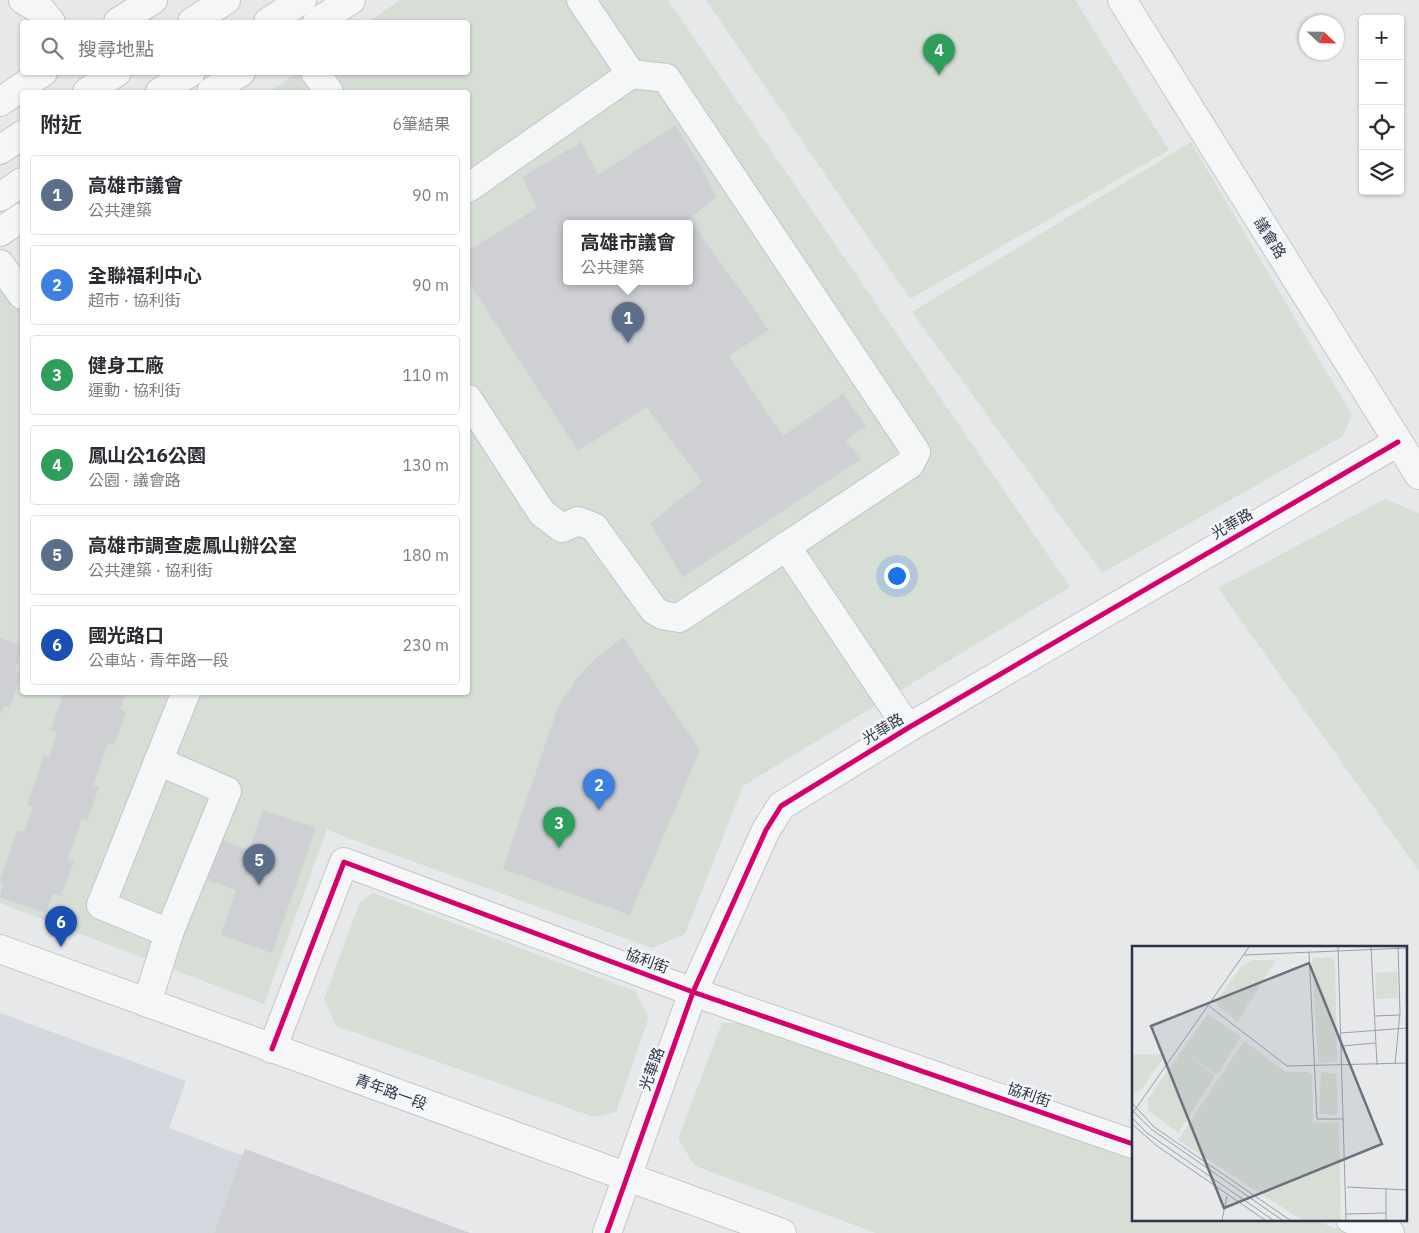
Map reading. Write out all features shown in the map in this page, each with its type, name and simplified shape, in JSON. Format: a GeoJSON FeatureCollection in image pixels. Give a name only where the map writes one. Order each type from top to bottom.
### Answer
{"type":"FeatureCollection","features":[{"type":"Feature","properties":{"kind":"street"},"geometry":{"type":"LineString","coordinates":[[23,0],[42,11],[49,20]]}},
{"type":"Feature","properties":{"kind":"street"},"geometry":{"type":"LineString","coordinates":[[121,20],[153,0]]}},
{"type":"Feature","properties":{"kind":"street"},"geometry":{"type":"LineString","coordinates":[[195,20],[226,0]]}},
{"type":"Feature","properties":{"kind":"street"},"geometry":{"type":"LineString","coordinates":[[272,16],[302,0]]}},
{"type":"Feature","properties":{"kind":"street"},"geometry":{"type":"LineString","coordinates":[[320,20],[351,0]]}},
{"type":"Feature","properties":{"kind":"street"},"geometry":{"type":"LineString","coordinates":[[581,0],[631,74]]}},
{"type":"Feature","properties":{"kind":"street","name":"議會路"},"geometry":{"type":"LineString","coordinates":[[1122,0],[1419,475]]}},
{"type":"Feature","properties":{"kind":"street"},"geometry":{"type":"LineString","coordinates":[[470,187],[631,74],[666,78],[916,452],[910,464],[679,618],[662,615],[654,610],[594,527],[578,521],[562,528],[542,513],[470,402]]}},
{"type":"Feature","properties":{"kind":"street"},"geometry":{"type":"LineString","coordinates":[[0,102],[39,75]]}},
{"type":"Feature","properties":{"kind":"street"},"geometry":{"type":"LineString","coordinates":[[90,90],[112,75]]}},
{"type":"Feature","properties":{"kind":"street"},"geometry":{"type":"LineString","coordinates":[[163,90],[186,75]]}},
{"type":"Feature","properties":{"kind":"street"},"geometry":{"type":"LineString","coordinates":[[214,90],[236,75]]}},
{"type":"Feature","properties":{"kind":"street"},"geometry":{"type":"LineString","coordinates":[[317,75],[328,90]]}},
{"type":"Feature","properties":{"kind":"street"},"geometry":{"type":"LineString","coordinates":[[0,150],[20,136]]}},
{"type":"Feature","properties":{"kind":"street"},"geometry":{"type":"LineString","coordinates":[[0,197],[20,183]]}},
{"type":"Feature","properties":{"kind":"street"},"geometry":{"type":"LineString","coordinates":[[0,232],[20,218]]}},
{"type":"Feature","properties":{"kind":"street"},"geometry":{"type":"LineString","coordinates":[[0,264],[20,292]]}},
{"type":"Feature","properties":{"kind":"street","name":"光華路"},"geometry":{"type":"LineString","coordinates":[[607,1233],[625,1176],[694,992],[766,830],[781,806],[908,728],[1398,442]]}},
{"type":"Feature","properties":{"kind":"street"},"geometry":{"type":"LineString","coordinates":[[786,546],[908,728]]}},
{"type":"Feature","properties":{"kind":"street"},"geometry":{"type":"LineString","coordinates":[[169,934],[101,905],[185,695]]}},
{"type":"Feature","properties":{"kind":"street"},"geometry":{"type":"LineString","coordinates":[[147,1003],[169,934],[227,791],[158,761]]}},
{"type":"Feature","properties":{"kind":"street","name":"協利街"},"geometry":{"type":"LineString","coordinates":[[272,1049],[344,862],[694,992],[1132,1144]]}},
{"type":"Feature","properties":{"kind":"street","name":"青年路一段"},"geometry":{"type":"LineString","coordinates":[[0,949],[775,1232]]}},
{"type":"Feature","properties":{"kind":"street"},"geometry":{"type":"LineString","coordinates":[[1353,1220],[1390,1233]]}},
{"type":"Feature","properties":{"kind":"shaded area"},"geometry":{"type":"Polygon","coordinates":[[[400,0],[668,0],[1070,587],[743,786],[685,934],[652,948],[327,829],[264,1004],[0,903],[0,280],[20,266],[20,695],[470,695],[470,90],[272,90],[294,75],[470,75],[470,20],[371,20],[400,0]]]}},
{"type":"Feature","properties":{"kind":"shaded area"},"geometry":{"type":"Polygon","coordinates":[[[706,0],[1075,0],[1169,150],[910,299],[706,0]]]}},
{"type":"Feature","properties":{"kind":"shaded area"},"geometry":{"type":"Polygon","coordinates":[[[1191,142],[1352,415],[1343,436],[1102,573],[912,312],[1191,142]]]}},
{"type":"Feature","properties":{"kind":"shaded area"},"geometry":{"type":"Polygon","coordinates":[[[1385,499],[1419,513],[1419,871],[1218,588],[1385,499]]]}},
{"type":"Feature","properties":{"kind":"shaded area"},"geometry":{"type":"Polygon","coordinates":[[[373,893],[635,991],[649,1017],[616,1112],[594,1117],[336,1026],[324,999],[360,902],[373,893]]]}},
{"type":"Feature","properties":{"kind":"shaded area"},"geometry":{"type":"Polygon","coordinates":[[[0,1013],[186,1081],[169,1128],[449,1233],[0,1233],[0,1013]]]}},
{"type":"Feature","properties":{"kind":"shaded area"},"geometry":{"type":"Polygon","coordinates":[[[722,1023],[748,1023],[1132,1157],[1132,1220],[1313,1220],[1349,1233],[876,1233],[695,1166],[678,1139],[722,1023]]]}},
{"type":"Feature","properties":{"kind":"building"},"geometry":{"type":"Polygon","coordinates":[[[675,125],[703,170],[716,197],[690,220],[563,220],[563,285],[693,285],[693,225],[769,330],[729,356],[783,436],[843,394],[866,426],[846,441],[861,459],[683,577],[650,523],[702,482],[647,407],[578,451],[470,284],[470,250],[537,208],[522,177],[581,142],[598,175],[675,125]]]}},
{"type":"Feature","properties":{"kind":"building"},"geometry":{"type":"Polygon","coordinates":[[[623,637],[700,750],[630,915],[503,869],[558,707],[577,678],[597,657],[623,637]]]}},
{"type":"Feature","properties":{"kind":"building"},"geometry":{"type":"Polygon","coordinates":[[[0,638],[20,645],[15,672],[20,674],[20,677],[10,708],[4,705],[0,715],[0,638]]]}},
{"type":"Feature","properties":{"kind":"building"},"geometry":{"type":"Polygon","coordinates":[[[63,695],[125,695],[120,709],[126,712],[114,745],[108,743],[93,785],[99,787],[87,821],[82,819],[68,859],[74,861],[61,896],[53,893],[46,913],[0,897],[3,884],[0,880],[17,830],[24,832],[33,807],[27,805],[44,756],[49,758],[57,732],[51,730],[63,695]]]}},
{"type":"Feature","properties":{"kind":"building"},"geometry":{"type":"Polygon","coordinates":[[[263,810],[316,828],[272,953],[221,935],[236,890],[207,880],[221,840],[249,850],[263,810]]]}},
{"type":"Feature","properties":{"kind":"building"},"geometry":{"type":"Polygon","coordinates":[[[245,1149],[470,1233],[214,1233],[245,1149]]]}},
{"type":"Feature","properties":{"kind":"cycle path"},"geometry":{"type":"LineString","coordinates":[[607,1233],[693,992],[766,830],[781,806],[908,728],[1398,442]]}},
{"type":"Feature","properties":{"kind":"cycle path"},"geometry":{"type":"LineString","coordinates":[[272,1049],[344,862],[693,992],[1132,1144]]}},
{"type":"Feature","properties":{"kind":"place","name":"鳳山公16公園"},"geometry":{"type":"Point","coordinates":[939,75]}},
{"type":"Feature","properties":{"kind":"place","name":"高雄市議會"},"geometry":{"type":"Point","coordinates":[628,343]}},
{"type":"Feature","properties":{"kind":"place","name":"全聯福利中心"},"geometry":{"type":"Point","coordinates":[599,810]}},
{"type":"Feature","properties":{"kind":"place","name":"健身工廠"},"geometry":{"type":"Point","coordinates":[559,848]}},
{"type":"Feature","properties":{"kind":"place","name":"高雄市調查處鳳山辦公室"},"geometry":{"type":"Point","coordinates":[259,885]}},
{"type":"Feature","properties":{"kind":"place","name":"國光路口"},"geometry":{"type":"Point","coordinates":[61,947]}}]}
